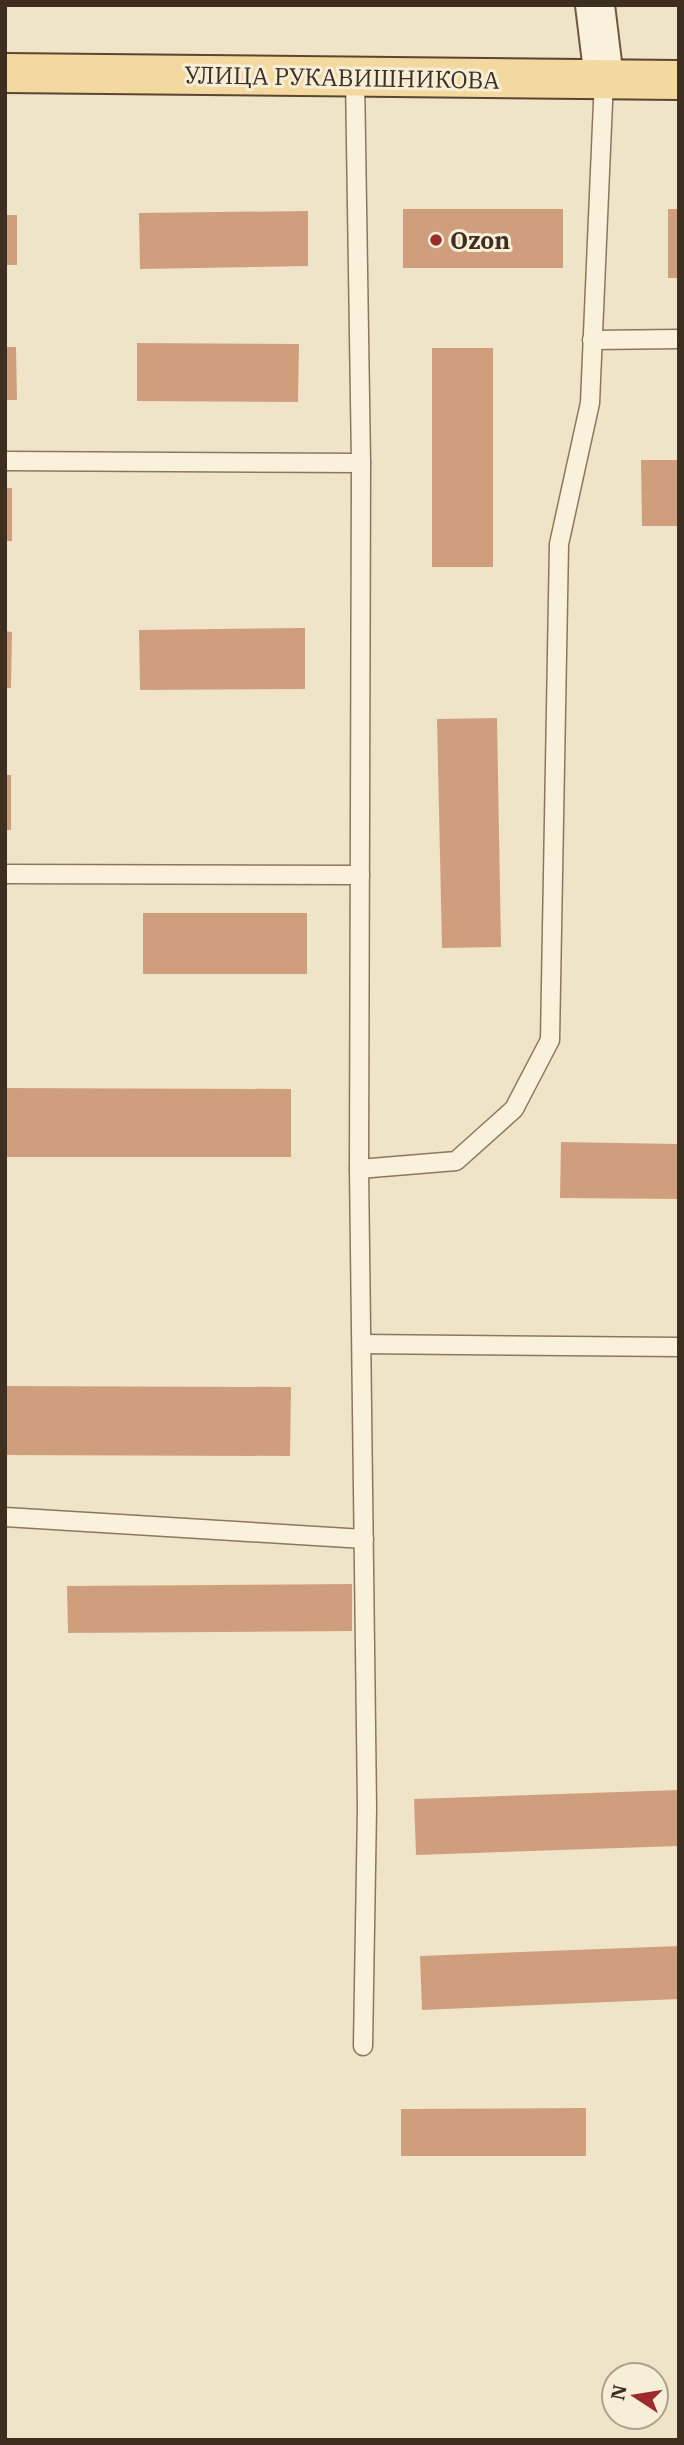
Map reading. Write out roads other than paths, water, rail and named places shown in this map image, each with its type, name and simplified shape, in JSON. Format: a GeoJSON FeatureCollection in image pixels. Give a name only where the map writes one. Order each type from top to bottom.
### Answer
{"type":"FeatureCollection","features":[{"type":"Feature","properties":{"kind":"main road","name":"УЛИЦА РУКАВИШНИКОВА"},"geometry":{"type":"LineString","coordinates":[[5,73],[679,80]]}},
{"type":"Feature","properties":{"kind":"street"},"geometry":{"type":"LineString","coordinates":[[595,5],[604,79]]}},
{"type":"Feature","properties":{"kind":"lane"},"geometry":{"type":"LineString","coordinates":[[355,77],[361,463],[359,1169],[367,1808],[363,2046]]}},
{"type":"Feature","properties":{"kind":"lane"},"geometry":{"type":"LineString","coordinates":[[359,1169],[456,1161],[514,1109],[550,1040],[559,544],[590,403],[604,79]]}},
{"type":"Feature","properties":{"kind":"lane"},"geometry":{"type":"LineString","coordinates":[[592,340],[679,339]]}},
{"type":"Feature","properties":{"kind":"lane"},"geometry":{"type":"LineString","coordinates":[[5,461],[361,463]]}},
{"type":"Feature","properties":{"kind":"lane"},"geometry":{"type":"LineString","coordinates":[[5,874],[360,875]]}},
{"type":"Feature","properties":{"kind":"lane"},"geometry":{"type":"LineString","coordinates":[[362,1344],[679,1347]]}},
{"type":"Feature","properties":{"kind":"lane"},"geometry":{"type":"LineString","coordinates":[[5,1517],[364,1539]]}},
{"type":"Feature","properties":{"kind":"place","name":"Ozon"},"geometry":{"type":"Point","coordinates":[436,240]}}]}
